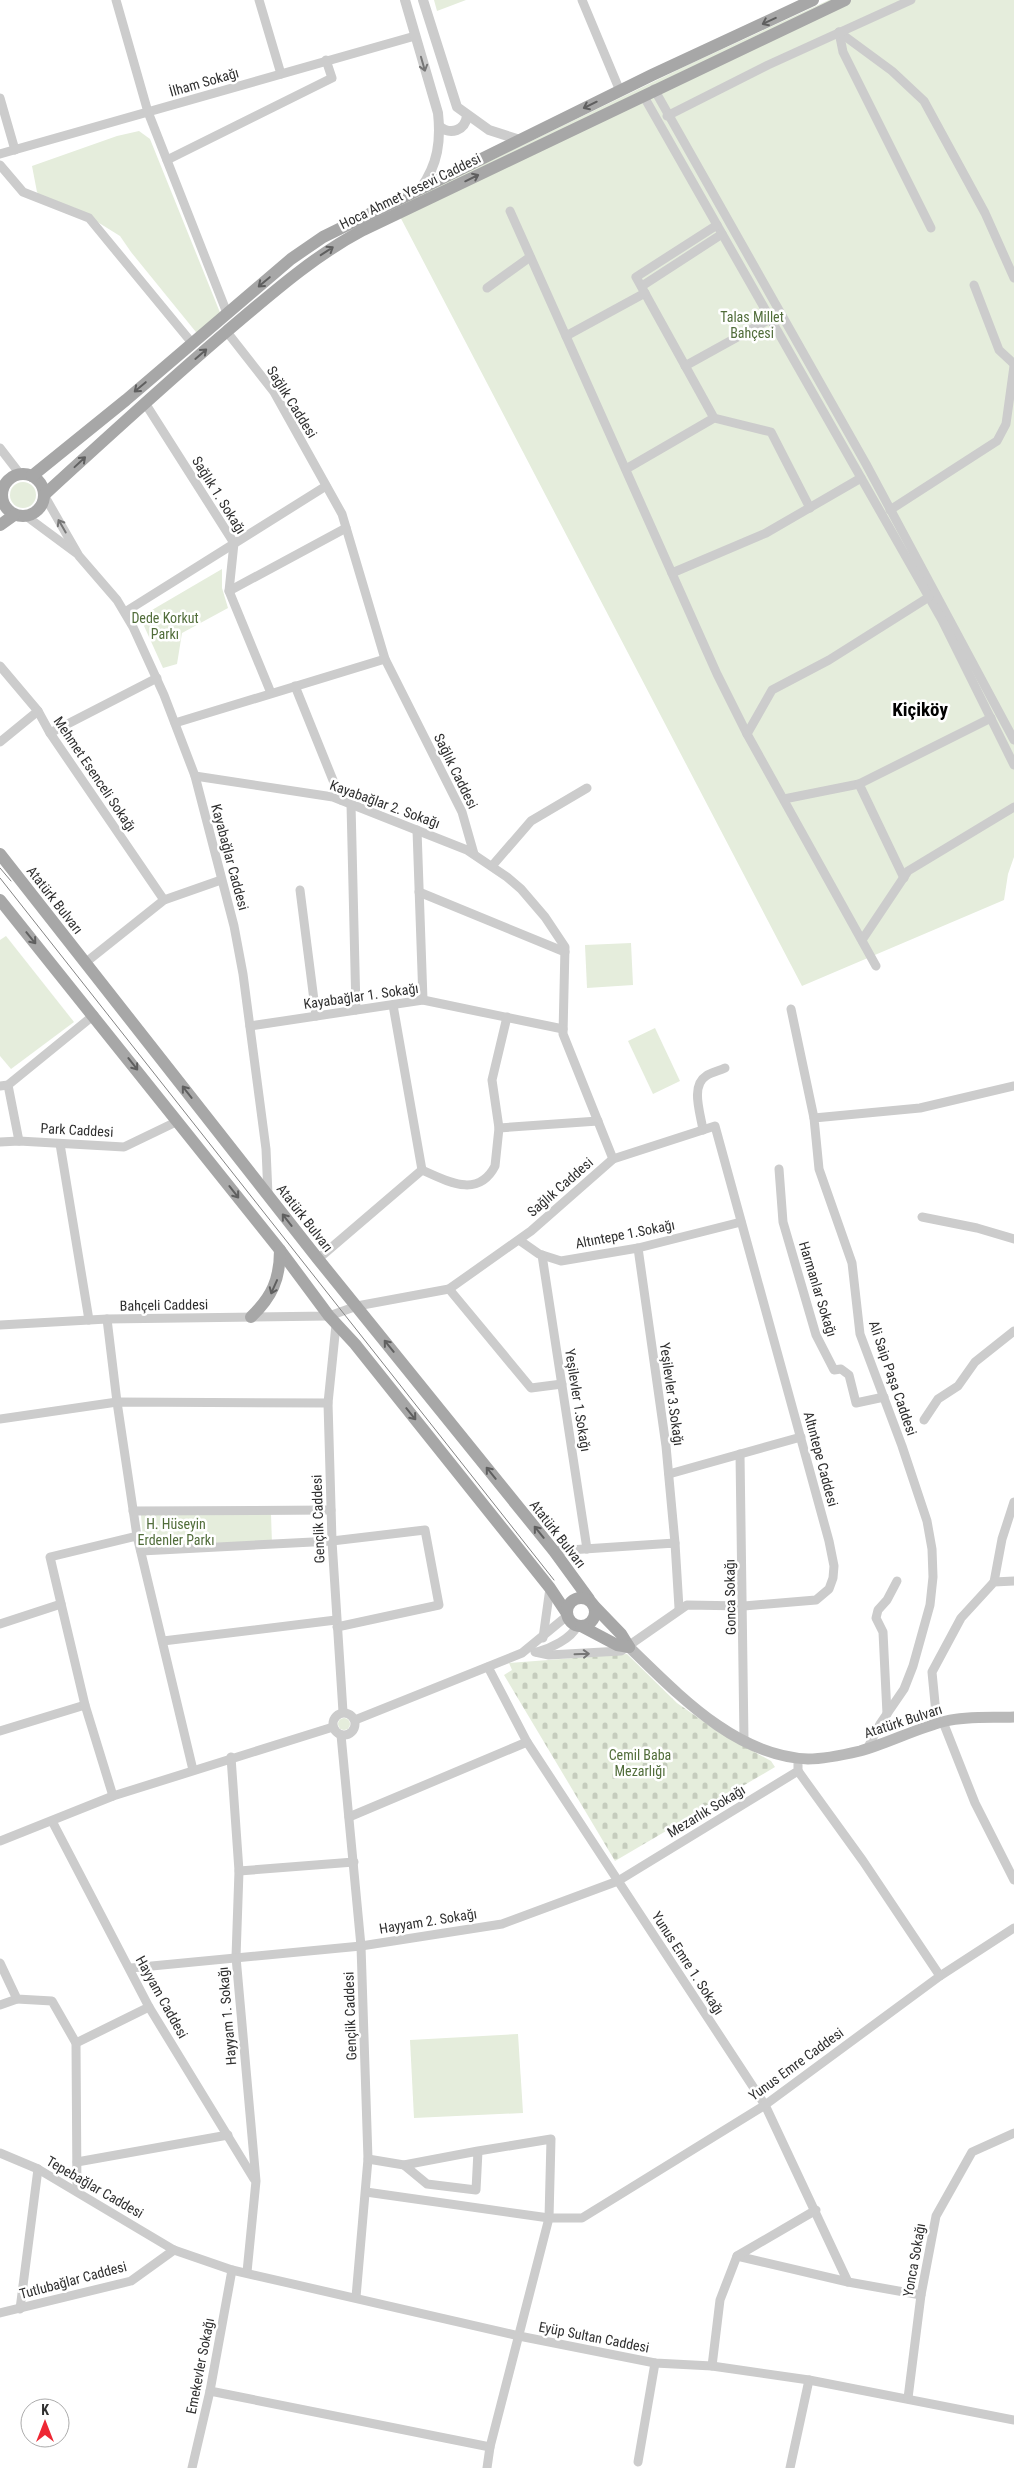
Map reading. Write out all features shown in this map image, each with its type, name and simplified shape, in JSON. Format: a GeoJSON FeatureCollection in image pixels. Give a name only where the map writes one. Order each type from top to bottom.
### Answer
{"type":"FeatureCollection","features":[{"type":"Feature","properties":{"kind":"main road","name":"Hoca Ahmet Yesevi Caddesi"},"geometry":{"type":"LineString","coordinates":[[26,475],[192,343],[291,259],[323,236],[620,91],[813,0]]}},
{"type":"Feature","properties":{"kind":"main road","name":"Hoca Ahmet Yesevi Caddesi"},"geometry":{"type":"LineString","coordinates":[[44,495],[144,403],[296,273],[347,238],[648,92],[845,0]]}},
{"type":"Feature","properties":{"kind":"main road"},"geometry":{"type":"LineString","coordinates":[[0,525],[41,507],[44,495],[41,484],[26,475],[9,479],[1,491],[5,507],[20,516]]}},
{"type":"Feature","properties":{"kind":"main road","name":"Atatürk Bulvarı"},"geometry":{"type":"LineString","coordinates":[[0,854],[318,1259],[554,1551],[592,1603],[621,1634],[629,1647],[686,1702],[744,1740],[777,1753],[798,1758],[830,1757],[866,1749],[940,1723],[968,1718],[1014,1718]]}},
{"type":"Feature","properties":{"kind":"main road"},"geometry":{"type":"LineString","coordinates":[[0,900],[94,1015],[280,1250],[332,1320],[355,1344],[550,1588],[567,1614],[579,1626],[593,1620],[592,1603],[581,1597],[574,1599],[568,1605],[567,1614]]}},
{"type":"Feature","properties":{"kind":"main road"},"geometry":{"type":"LineString","coordinates":[[251,1317],[265,1304],[275,1288],[280,1269],[280,1250]]}},
{"type":"Feature","properties":{"kind":"main road","name":"Atatürk Bulvarı"},"geometry":{"type":"LineString","coordinates":[[579,1626],[617,1645],[629,1647]]}},
{"type":"Feature","properties":{"kind":"street"},"geometry":{"type":"LineString","coordinates":[[116,0],[148,112],[227,313]]}},
{"type":"Feature","properties":{"kind":"street"},"geometry":{"type":"LineString","coordinates":[[259,0],[280,74]]}},
{"type":"Feature","properties":{"kind":"street"},"geometry":{"type":"LineString","coordinates":[[405,0],[438,113],[439,145],[435,162],[421,188]]}},
{"type":"Feature","properties":{"kind":"street"},"geometry":{"type":"LineString","coordinates":[[423,0],[457,107],[489,130],[520,140]]}},
{"type":"Feature","properties":{"kind":"street"},"geometry":{"type":"LineString","coordinates":[[582,0],[620,91]]}},
{"type":"Feature","properties":{"kind":"street"},"geometry":{"type":"LineString","coordinates":[[667,116],[839,32],[911,0]]}},
{"type":"Feature","properties":{"kind":"street"},"geometry":{"type":"LineString","coordinates":[[839,32],[843,52],[931,228]]}},
{"type":"Feature","properties":{"kind":"street"},"geometry":{"type":"LineString","coordinates":[[839,32],[899,77],[924,100],[985,213],[1014,278]]}},
{"type":"Feature","properties":{"kind":"street","name":"İlham Sokağı"},"geometry":{"type":"LineString","coordinates":[[0,154],[415,36]]}},
{"type":"Feature","properties":{"kind":"street"},"geometry":{"type":"LineString","coordinates":[[167,160],[332,78],[326,60]]}},
{"type":"Feature","properties":{"kind":"street"},"geometry":{"type":"LineString","coordinates":[[648,92],[667,116],[890,510],[1014,740]]}},
{"type":"Feature","properties":{"kind":"street"},"geometry":{"type":"LineString","coordinates":[[648,92],[722,234],[929,597],[1014,765]]}},
{"type":"Feature","properties":{"kind":"street"},"geometry":{"type":"LineString","coordinates":[[0,98],[15,150]]}},
{"type":"Feature","properties":{"kind":"street"},"geometry":{"type":"LineString","coordinates":[[439,126],[446,131],[455,131],[464,124],[467,116]]}},
{"type":"Feature","properties":{"kind":"street"},"geometry":{"type":"LineString","coordinates":[[0,165],[23,192],[89,218],[192,343]]}},
{"type":"Feature","properties":{"kind":"street"},"geometry":{"type":"LineString","coordinates":[[510,211],[699,636],[747,734],[876,966]]}},
{"type":"Feature","properties":{"kind":"street"},"geometry":{"type":"LineString","coordinates":[[714,418],[636,277],[717,224]]}},
{"type":"Feature","properties":{"kind":"street"},"geometry":{"type":"LineString","coordinates":[[566,336],[644,289],[722,234]]}},
{"type":"Feature","properties":{"kind":"street"},"geometry":{"type":"LineString","coordinates":[[487,288],[530,257]]}},
{"type":"Feature","properties":{"kind":"street"},"geometry":{"type":"LineString","coordinates":[[890,510],[996,441],[1006,424],[1014,365],[999,350],[974,285]]}},
{"type":"Feature","properties":{"kind":"street"},"geometry":{"type":"LineString","coordinates":[[685,366],[770,319]]}},
{"type":"Feature","properties":{"kind":"street","name":"Sağlık Caddesi"},"geometry":{"type":"LineString","coordinates":[[227,332],[274,392],[342,514],[385,659],[462,812],[474,854],[492,866],[533,902],[556,931],[565,947],[563,1034],[613,1159],[519,1240],[450,1289],[357,1306],[332,1320]]}},
{"type":"Feature","properties":{"kind":"street","name":"Sağlık 1. Sokağı"},"geometry":{"type":"LineString","coordinates":[[144,403],[234,543],[229,591],[272,694]]}},
{"type":"Feature","properties":{"kind":"street"},"geometry":{"type":"LineString","coordinates":[[626,469],[714,418],[771,432],[810,508]]}},
{"type":"Feature","properties":{"kind":"street"},"geometry":{"type":"LineString","coordinates":[[0,448],[26,475]]}},
{"type":"Feature","properties":{"kind":"street"},"geometry":{"type":"LineString","coordinates":[[672,573],[766,533],[861,478]]}},
{"type":"Feature","properties":{"kind":"street"},"geometry":{"type":"LineString","coordinates":[[125,612],[326,486]]}},
{"type":"Feature","properties":{"kind":"street","name":"Kayabağlar Caddesi"},"geometry":{"type":"LineString","coordinates":[[44,495],[79,556],[125,612],[157,678],[195,776],[239,952],[266,1149],[268,1195]]}},
{"type":"Feature","properties":{"kind":"street","name":"Kayabağlar Caddesi"},"geometry":{"type":"LineString","coordinates":[[20,516],[79,556]]}},
{"type":"Feature","properties":{"kind":"street"},"geometry":{"type":"LineString","coordinates":[[229,591],[346,528]]}},
{"type":"Feature","properties":{"kind":"street"},"geometry":{"type":"LineString","coordinates":[[747,734],[772,690],[829,660],[929,597]]}},
{"type":"Feature","properties":{"kind":"street"},"geometry":{"type":"LineString","coordinates":[[176,723],[385,659]]}},
{"type":"Feature","properties":{"kind":"street","name":"Mehmet Esenceli Sokağı"},"geometry":{"type":"LineString","coordinates":[[0,666],[38,711],[50,733],[164,900]]}},
{"type":"Feature","properties":{"kind":"street"},"geometry":{"type":"LineString","coordinates":[[50,733],[157,678]]}},
{"type":"Feature","properties":{"kind":"street"},"geometry":{"type":"LineString","coordinates":[[295,686],[341,800]]}},
{"type":"Feature","properties":{"kind":"street"},"geometry":{"type":"LineString","coordinates":[[0,742],[38,711]]}},
{"type":"Feature","properties":{"kind":"street"},"geometry":{"type":"LineString","coordinates":[[784,799],[859,784],[991,718]]}},
{"type":"Feature","properties":{"kind":"street","name":"Kayabağlar 2. Sokağı"},"geometry":{"type":"LineString","coordinates":[[195,776],[333,797],[474,854]]}},
{"type":"Feature","properties":{"kind":"street"},"geometry":{"type":"LineString","coordinates":[[859,784],[904,878]]}},
{"type":"Feature","properties":{"kind":"street"},"geometry":{"type":"LineString","coordinates":[[492,866],[531,821],[587,788]]}},
{"type":"Feature","properties":{"kind":"street"},"geometry":{"type":"LineString","coordinates":[[351,804],[356,1010]]}},
{"type":"Feature","properties":{"kind":"street"},"geometry":{"type":"LineString","coordinates":[[862,940],[908,872],[1014,807]]}},
{"type":"Feature","properties":{"kind":"street"},"geometry":{"type":"LineString","coordinates":[[416,830],[423,1000]]}},
{"type":"Feature","properties":{"kind":"street"},"geometry":{"type":"LineString","coordinates":[[85,963],[164,900],[221,880]]}},
{"type":"Feature","properties":{"kind":"street"},"geometry":{"type":"LineString","coordinates":[[300,890],[316,1016]]}},
{"type":"Feature","properties":{"kind":"street"},"geometry":{"type":"LineString","coordinates":[[419,892],[565,952]]}},
{"type":"Feature","properties":{"kind":"street","name":"Kayabağlar 1. Sokağı"},"geometry":{"type":"LineString","coordinates":[[250,1026],[423,1000],[563,1029]]}},
{"type":"Feature","properties":{"kind":"street"},"geometry":{"type":"LineString","coordinates":[[393,1004],[422,1170]]}},
{"type":"Feature","properties":{"kind":"street","name":"Ali Saip Paşa Caddesi"},"geometry":{"type":"LineString","coordinates":[[791,1009],[814,1118],[819,1169],[852,1263],[860,1334],[927,1521],[933,1563],[930,1604],[921,1642],[904,1689],[866,1749]]}},
{"type":"Feature","properties":{"kind":"street"},"geometry":{"type":"LineString","coordinates":[[18,1141],[4,1085],[94,1015]]}},
{"type":"Feature","properties":{"kind":"street"},"geometry":{"type":"LineString","coordinates":[[422,1170],[454,1185],[481,1181],[489,1176],[495,1166],[499,1128],[492,1080],[507,1017]]}},
{"type":"Feature","properties":{"kind":"street"},"geometry":{"type":"LineString","coordinates":[[613,1159],[703,1130],[697,1095],[700,1085],[706,1076],[725,1068]]}},
{"type":"Feature","properties":{"kind":"street"},"geometry":{"type":"LineString","coordinates":[[814,1118],[920,1108],[1014,1086]]}},
{"type":"Feature","properties":{"kind":"street","name":"Park Caddesi"},"geometry":{"type":"LineString","coordinates":[[0,1142],[18,1141],[124,1147],[178,1121]]}},
{"type":"Feature","properties":{"kind":"street"},"geometry":{"type":"LineString","coordinates":[[499,1128],[598,1121]]}},
{"type":"Feature","properties":{"kind":"street","name":"Altıntepe Caddesi"},"geometry":{"type":"LineString","coordinates":[[629,1647],[686,1604],[744,1606],[816,1600],[829,1589],[833,1578],[832,1553],[715,1126],[703,1130]]}},
{"type":"Feature","properties":{"kind":"street"},"geometry":{"type":"LineString","coordinates":[[60,1144],[89,1320]]}},
{"type":"Feature","properties":{"kind":"street","name":"Harmanlar Sokağı"},"geometry":{"type":"LineString","coordinates":[[778,1169],[783,1222],[816,1335],[834,1370],[841,1369],[849,1375],[856,1402],[884,1397]]}},
{"type":"Feature","properties":{"kind":"street"},"geometry":{"type":"LineString","coordinates":[[318,1259],[422,1170]]}},
{"type":"Feature","properties":{"kind":"street"},"geometry":{"type":"LineString","coordinates":[[922,1217],[977,1228],[1014,1239]]}},
{"type":"Feature","properties":{"kind":"street","name":"Altıntepe 1.Sokağı"},"geometry":{"type":"LineString","coordinates":[[519,1240],[542,1255],[561,1261],[638,1248],[741,1222]]}},
{"type":"Feature","properties":{"kind":"street","name":"Yeşilevler 3.Sokağı"},"geometry":{"type":"LineString","coordinates":[[638,1248],[669,1474],[679,1608]]}},
{"type":"Feature","properties":{"kind":"street","name":"Yeşilevler 1.Sokağı"},"geometry":{"type":"LineString","coordinates":[[542,1255],[587,1549]]}},
{"type":"Feature","properties":{"kind":"street"},"geometry":{"type":"LineString","coordinates":[[450,1289],[531,1388],[562,1384]]}},
{"type":"Feature","properties":{"kind":"street","name":"Bahçeli Caddesi"},"geometry":{"type":"LineString","coordinates":[[0,1325],[107,1319],[251,1317],[332,1320]]}},
{"type":"Feature","properties":{"kind":"street"},"geometry":{"type":"LineString","coordinates":[[107,1319],[137,1536],[193,1770]]}},
{"type":"Feature","properties":{"kind":"street","name":"Gençlik Caddesi"},"geometry":{"type":"LineString","coordinates":[[332,1320],[328,1402],[331,1510],[336,1624],[343,1712]]}},
{"type":"Feature","properties":{"kind":"street"},"geometry":{"type":"LineString","coordinates":[[924,1420],[938,1399],[958,1386],[976,1362],[1014,1331]]}},
{"type":"Feature","properties":{"kind":"street"},"geometry":{"type":"LineString","coordinates":[[0,1419],[117,1402],[328,1402]]}},
{"type":"Feature","properties":{"kind":"street"},"geometry":{"type":"LineString","coordinates":[[669,1474],[801,1437]]}},
{"type":"Feature","properties":{"kind":"street","name":"Gonca Sokağı"},"geometry":{"type":"LineString","coordinates":[[740,1454],[744,1606],[744,1740]]}},
{"type":"Feature","properties":{"kind":"street"},"geometry":{"type":"LineString","coordinates":[[1014,1502],[1002,1539],[994,1582],[961,1618],[932,1672],[940,1723],[975,1803],[1014,1880]]}},
{"type":"Feature","properties":{"kind":"street"},"geometry":{"type":"LineString","coordinates":[[133,1511],[331,1510]]}},
{"type":"Feature","properties":{"kind":"street"},"geometry":{"type":"LineString","coordinates":[[141,1551],[332,1541],[424,1530],[439,1605],[336,1624],[163,1641]]}},
{"type":"Feature","properties":{"kind":"street"},"geometry":{"type":"LineString","coordinates":[[113,1796],[85,1704],[50,1557],[137,1536]]}},
{"type":"Feature","properties":{"kind":"street"},"geometry":{"type":"LineString","coordinates":[[554,1551],[675,1543]]}},
{"type":"Feature","properties":{"kind":"street"},"geometry":{"type":"LineString","coordinates":[[887,1714],[882,1632],[876,1618],[878,1610],[888,1600],[897,1581]]}},
{"type":"Feature","properties":{"kind":"street"},"geometry":{"type":"LineString","coordinates":[[994,1582],[1014,1581]]}},
{"type":"Feature","properties":{"kind":"street"},"geometry":{"type":"LineString","coordinates":[[542,1638],[550,1588]]}},
{"type":"Feature","properties":{"kind":"street"},"geometry":{"type":"LineString","coordinates":[[0,1624],[61,1604]]}},
{"type":"Feature","properties":{"kind":"street"},"geometry":{"type":"LineString","coordinates":[[355,1720],[522,1653],[542,1638],[567,1614]]}},
{"type":"Feature","properties":{"kind":"street"},"geometry":{"type":"LineString","coordinates":[[535,1652],[551,1646],[573,1633],[579,1626]]}},
{"type":"Feature","properties":{"kind":"street"},"geometry":{"type":"LineString","coordinates":[[522,1653],[535,1652],[550,1655],[616,1653],[629,1647]]}},
{"type":"Feature","properties":{"kind":"street","name":"Yunus Emre 1. Sokağı"},"geometry":{"type":"LineString","coordinates":[[488,1667],[527,1742],[765,2105],[816,2210],[848,2282]]}},
{"type":"Feature","properties":{"kind":"street"},"geometry":{"type":"LineString","coordinates":[[0,1731],[85,1704]]}},
{"type":"Feature","properties":{"kind":"street"},"geometry":{"type":"LineString","coordinates":[[333,1727],[336,1716],[343,1712],[350,1714],[355,1720]]}},
{"type":"Feature","properties":{"kind":"street"},"geometry":{"type":"LineString","coordinates":[[333,1727],[341,1735],[352,1732],[355,1720]]}},
{"type":"Feature","properties":{"kind":"street"},"geometry":{"type":"LineString","coordinates":[[0,1841],[113,1796],[232,1757],[333,1727]]}},
{"type":"Feature","properties":{"kind":"street","name":"Gençlik Caddesi"},"geometry":{"type":"LineString","coordinates":[[341,1735],[361,1946],[368,2160],[356,2297]]}},
{"type":"Feature","properties":{"kind":"street"},"geometry":{"type":"LineString","coordinates":[[349,1817],[527,1742]]}},
{"type":"Feature","properties":{"kind":"street","name":"Hayyam 1. Sokağı"},"geometry":{"type":"LineString","coordinates":[[232,1757],[239,1871],[236,1957],[256,2181],[247,2272]]}},
{"type":"Feature","properties":{"kind":"street"},"geometry":{"type":"LineString","coordinates":[[798,1758],[798,1771],[863,1861],[940,1976]]}},
{"type":"Feature","properties":{"kind":"street","name":"Mezarlık Sokağı"},"geometry":{"type":"LineString","coordinates":[[618,1881],[798,1771]]}},
{"type":"Feature","properties":{"kind":"street","name":"Hayyam Caddesi"},"geometry":{"type":"LineString","coordinates":[[52,1821],[131,1968],[149,2007],[256,2181]]}},
{"type":"Feature","properties":{"kind":"street"},"geometry":{"type":"LineString","coordinates":[[239,1871],[354,1862]]}},
{"type":"Feature","properties":{"kind":"street","name":"Hayyam 2. Sokağı"},"geometry":{"type":"LineString","coordinates":[[131,1968],[361,1946],[502,1924],[618,1881]]}},
{"type":"Feature","properties":{"kind":"street","name":"Yunus Emre Caddesi"},"geometry":{"type":"LineString","coordinates":[[366,2192],[550,2218],[582,2218],[765,2105],[940,1976],[1014,1928]]}},
{"type":"Feature","properties":{"kind":"street"},"geometry":{"type":"LineString","coordinates":[[0,1963],[17,1999]]}},
{"type":"Feature","properties":{"kind":"street"},"geometry":{"type":"LineString","coordinates":[[0,2005],[17,1999],[52,2000],[76,2043],[77,2191]]}},
{"type":"Feature","properties":{"kind":"street"},"geometry":{"type":"LineString","coordinates":[[76,2043],[149,2007]]}},
{"type":"Feature","properties":{"kind":"street","name":"Yonca Sokağı"},"geometry":{"type":"LineString","coordinates":[[908,2398],[921,2295],[936,2216],[972,2152],[1014,2133]]}},
{"type":"Feature","properties":{"kind":"street"},"geometry":{"type":"LineString","coordinates":[[77,2162],[228,2135]]}},
{"type":"Feature","properties":{"kind":"street"},"geometry":{"type":"LineString","coordinates":[[368,2160],[404,2165],[551,2138],[550,2218],[490,2448],[487,2468]]}},
{"type":"Feature","properties":{"kind":"street"},"geometry":{"type":"LineString","coordinates":[[404,2165],[427,2184],[476,2190],[478,2151]]}},
{"type":"Feature","properties":{"kind":"street","name":"Tepebağlar Caddesi"},"geometry":{"type":"LineString","coordinates":[[0,2153],[38,2169],[174,2250]]}},
{"type":"Feature","properties":{"kind":"street"},"geometry":{"type":"LineString","coordinates":[[20,2309],[38,2169]]}},
{"type":"Feature","properties":{"kind":"street"},"geometry":{"type":"LineString","coordinates":[[712,2366],[720,2300],[738,2256],[816,2210]]}},
{"type":"Feature","properties":{"kind":"street","name":"Tutlubağlar Caddesi"},"geometry":{"type":"LineString","coordinates":[[0,2313],[131,2282],[174,2250]]}},
{"type":"Feature","properties":{"kind":"street","name":"Eyüp Sultan Caddesi"},"geometry":{"type":"LineString","coordinates":[[174,2250],[232,2270],[519,2336],[655,2363],[712,2366],[809,2380],[1014,2420]]}},
{"type":"Feature","properties":{"kind":"street"},"geometry":{"type":"LineString","coordinates":[[738,2256],[848,2282],[921,2295]]}},
{"type":"Feature","properties":{"kind":"street","name":"Emekevler Sokağı"},"geometry":{"type":"LineString","coordinates":[[192,2468],[210,2391],[232,2270]]}},
{"type":"Feature","properties":{"kind":"street"},"geometry":{"type":"LineString","coordinates":[[638,2462],[655,2363]]}},
{"type":"Feature","properties":{"kind":"street"},"geometry":{"type":"LineString","coordinates":[[790,2468],[809,2380]]}},
{"type":"Feature","properties":{"kind":"street"},"geometry":{"type":"LineString","coordinates":[[210,2391],[490,2448]]}},
{"type":"Feature","properties":{"kind":"green space"},"geometry":{"type":"Polygon","coordinates":[[[434,0],[466,0],[437,11],[434,0]]]}},
{"type":"Feature","properties":{"kind":"green space","name":"Talas Millet Bahçesi"},"geometry":{"type":"Polygon","coordinates":[[[829,0],[1014,0],[1014,857],[1008,874],[1004,900],[802,986],[395,207],[690,64],[829,0]]]}},
{"type":"Feature","properties":{"kind":"green space"},"geometry":{"type":"Polygon","coordinates":[[[139,131],[150,139],[221,315],[200,337],[120,236],[75,208],[43,200],[37,192],[32,166],[117,136],[139,131]]]}},
{"type":"Feature","properties":{"kind":"green space"},"geometry":{"type":"Polygon","coordinates":[[[23,482],[32,486],[36,495],[32,504],[23,508],[14,504],[10,495],[14,486],[23,482]]]}},
{"type":"Feature","properties":{"kind":"green space","name":"Dede Korkut Parkı"},"geometry":{"type":"Polygon","coordinates":[[[222,569],[222,588],[228,608],[182,633],[177,664],[163,668],[140,617],[222,569]]]}},
{"type":"Feature","properties":{"kind":"green space"},"geometry":{"type":"Polygon","coordinates":[[[6,936],[74,1022],[11,1069],[0,1056],[0,940],[6,936]]]}},
{"type":"Feature","properties":{"kind":"green space"},"geometry":{"type":"Polygon","coordinates":[[[631,943],[633,985],[587,988],[585,945],[631,943]]]}},
{"type":"Feature","properties":{"kind":"green space"},"geometry":{"type":"Polygon","coordinates":[[[655,1028],[680,1081],[653,1094],[628,1041],[655,1028]]]}},
{"type":"Feature","properties":{"kind":"green space","name":"H. Hüseyin Erdenler Parkı"},"geometry":{"type":"Polygon","coordinates":[[[271,1514],[272,1544],[144,1551],[141,1515],[271,1514]]]}},
{"type":"Feature","properties":{"kind":"green space","name":"Cemil Baba Mezarlığı"},"geometry":{"type":"Polygon","coordinates":[[[627,1654],[677,1703],[720,1733],[771,1761],[775,1767],[615,1861],[504,1675],[512,1670],[509,1663],[627,1654]]]}},
{"type":"Feature","properties":{"kind":"green space"},"geometry":{"type":"Polygon","coordinates":[[[346,1718],[349,1719],[349,1729],[342,1730],[339,1729],[338,1722],[339,1719],[346,1718]]]}},
{"type":"Feature","properties":{"kind":"green space"},"geometry":{"type":"Polygon","coordinates":[[[518,2034],[523,2113],[414,2118],[410,2040],[518,2034]]]}},
{"type":"Feature","properties":{"kind":"tram line"},"geometry":{"type":"LineString","coordinates":[[0,868],[11,881]]}},
{"type":"Feature","properties":{"kind":"tram line"},"geometry":{"type":"LineString","coordinates":[[0,878],[554,1580]]}},
{"type":"Feature","properties":{"kind":"district","name":"Kiçiköy"},"geometry":{"type":"Point","coordinates":[920,709]}}]}
